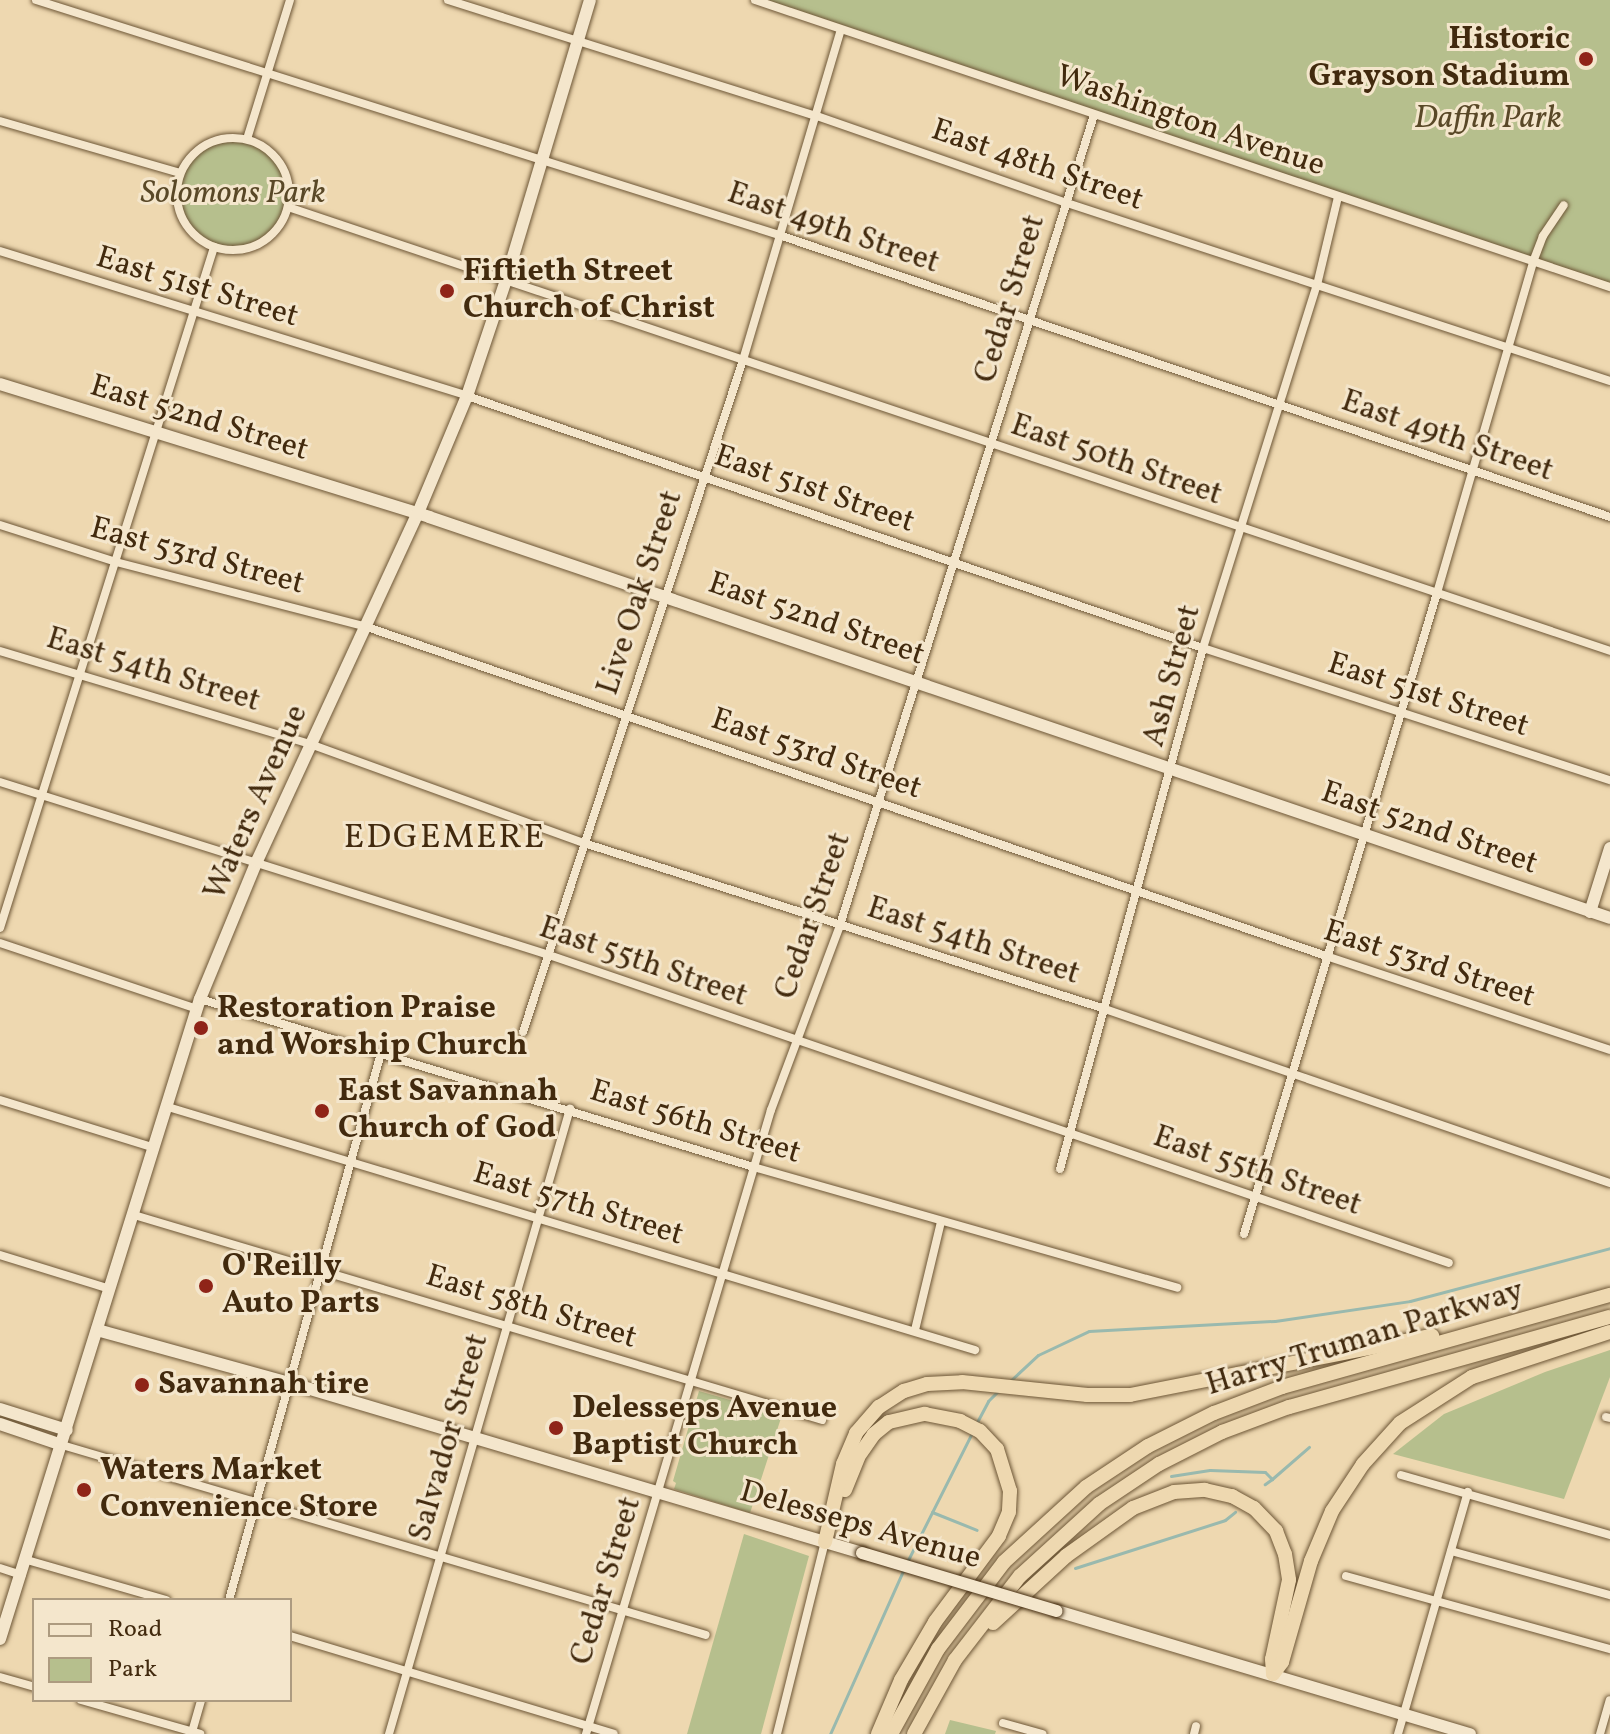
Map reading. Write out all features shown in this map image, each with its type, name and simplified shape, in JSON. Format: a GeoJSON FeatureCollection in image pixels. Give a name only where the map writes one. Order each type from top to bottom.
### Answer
{"type":"FeatureCollection","features":[{"type":"Feature","properties":{"kind":"highway","name":"Harry Truman Parkway"},"geometry":{"type":"LineString","coordinates":[[891,1734],[938,1649],[1004,1562],[1086,1487],[1148,1446],[1214,1413],[1271,1391],[1610,1295]]}},
{"type":"Feature","properties":{"kind":"highway"},"geometry":{"type":"LineString","coordinates":[[825,1542],[843,1464],[856,1433],[879,1407],[904,1391],[927,1384],[962,1382],[1130,1395],[1550,1312]]}},
{"type":"Feature","properties":{"kind":"highway","name":"Harry Truman Parkway"},"geometry":{"type":"LineString","coordinates":[[914,1734],[936,1690],[976,1630],[1045,1550],[1099,1504],[1159,1464],[1222,1432],[1289,1407],[1610,1317]]}},
{"type":"Feature","properties":{"kind":"highway"},"geometry":{"type":"LineString","coordinates":[[1273,1674],[1282,1662],[1311,1561],[1332,1511],[1363,1464],[1400,1423],[1472,1377],[1610,1332]]}},
{"type":"Feature","properties":{"kind":"highway"},"geometry":{"type":"LineString","coordinates":[[825,1542],[858,1457],[874,1434],[905,1416],[943,1415],[980,1431],[997,1449],[1010,1491],[1009,1512],[999,1536],[935,1622],[901,1680],[878,1734]]}},
{"type":"Feature","properties":{"kind":"highway"},"geometry":{"type":"LineString","coordinates":[[936,1690],[1003,1611],[1066,1556],[1133,1508],[1174,1492],[1205,1490],[1232,1496],[1254,1508],[1276,1531],[1285,1554],[1289,1580],[1272,1659],[1273,1674]]}},
{"type":"Feature","properties":{"kind":"main road","name":"Waters Avenue"},"geometry":{"type":"LineString","coordinates":[[0,1639],[198,1004],[257,861],[418,513],[467,396],[506,280],[590,0]]}},
{"type":"Feature","properties":{"kind":"main road","name":"East 52nd Street"},"geometry":{"type":"LineString","coordinates":[[0,384],[418,513],[1610,918]]}},
{"type":"Feature","properties":{"kind":"main road"},"geometry":{"type":"LineString","coordinates":[[1590,912],[1610,848]]}},
{"type":"Feature","properties":{"kind":"main road","name":"Delesseps Avenue"},"geometry":{"type":"LineString","coordinates":[[97,1330],[290,1383],[1470,1734]]}},
{"type":"Feature","properties":{"kind":"main road"},"geometry":{"type":"LineString","coordinates":[[0,1409],[67,1430]]}},
{"type":"Feature","properties":{"kind":"main road"},"geometry":{"type":"LineString","coordinates":[[0,1424],[62,1445]]}},
{"type":"Feature","properties":{"kind":"street","name":"East 49th Street"},"geometry":{"type":"LineString","coordinates":[[36,0],[779,235],[1610,517]]}},
{"type":"Feature","properties":{"kind":"street"},"geometry":{"type":"LineString","coordinates":[[247,139],[290,0]]}},
{"type":"Feature","properties":{"kind":"street","name":"East 48th Street"},"geometry":{"type":"LineString","coordinates":[[448,0],[817,116],[1067,203],[1610,381]]}},
{"type":"Feature","properties":{"kind":"street","name":"Washington Avenue"},"geometry":{"type":"LineString","coordinates":[[755,0],[1610,287]]}},
{"type":"Feature","properties":{"kind":"street","name":"Live Oak Street"},"geometry":{"type":"LineString","coordinates":[[523,1032],[743,360],[841,30]]}},
{"type":"Feature","properties":{"kind":"street","name":"Cedar Street"},"geometry":{"type":"LineString","coordinates":[[587,1730],[757,1168],[771,1110],[840,925],[1094,115]]}},
{"type":"Feature","properties":{"kind":"street"},"geometry":{"type":"LineString","coordinates":[[0,121],[180,173]]}},
{"type":"Feature","properties":{"kind":"street"},"geometry":{"type":"LineString","coordinates":[[230,137],[247,139],[264,147],[281,164],[288,180],[288,207],[282,221],[259,244],[233,250],[214,247],[194,235],[181,218],[177,196],[180,173],[188,159],[208,143],[230,137]]}},
{"type":"Feature","properties":{"kind":"street","name":"Ash Street"},"geometry":{"type":"LineString","coordinates":[[1060,1169],[1102,1008],[1172,771],[1203,648],[1317,285],[1338,197]]}},
{"type":"Feature","properties":{"kind":"street"},"geometry":{"type":"LineString","coordinates":[[1244,1234],[1533,262],[1543,236],[1564,205]]}},
{"type":"Feature","properties":{"kind":"street","name":"East 50th Street"},"geometry":{"type":"LineString","coordinates":[[288,207],[1610,651]]}},
{"type":"Feature","properties":{"kind":"street"},"geometry":{"type":"LineString","coordinates":[[0,928],[214,247]]}},
{"type":"Feature","properties":{"kind":"street","name":"East 51st Street"},"geometry":{"type":"LineString","coordinates":[[0,251],[467,396],[1203,648],[1610,780]]}},
{"type":"Feature","properties":{"kind":"street","name":"East 53rd Street"},"geometry":{"type":"LineString","coordinates":[[0,525],[116,562],[364,626],[1326,956],[1610,1050]]}},
{"type":"Feature","properties":{"kind":"street","name":"East 54th Street"},"geometry":{"type":"LineString","coordinates":[[0,651],[82,673],[310,744],[587,844],[1102,1008],[1610,1183]]}},
{"type":"Feature","properties":{"kind":"street","name":"East 55th Street"},"geometry":{"type":"LineString","coordinates":[[0,782],[549,955],[795,1042],[1072,1132],[1449,1263]]}},
{"type":"Feature","properties":{"kind":"street","name":"East 56th Street"},"geometry":{"type":"LineString","coordinates":[[0,943],[198,1004],[381,1053],[570,1109],[941,1222],[1177,1288]]}},
{"type":"Feature","properties":{"kind":"street"},"geometry":{"type":"LineString","coordinates":[[230,1598],[381,1053]]}},
{"type":"Feature","properties":{"kind":"street"},"geometry":{"type":"LineString","coordinates":[[0,1100],[155,1148]]}},
{"type":"Feature","properties":{"kind":"street","name":"East 57th Street"},"geometry":{"type":"LineString","coordinates":[[168,1107],[975,1350]]}},
{"type":"Feature","properties":{"kind":"street","name":"Salvador Street"},"geometry":{"type":"LineString","coordinates":[[389,1734],[570,1109]]}},
{"type":"Feature","properties":{"kind":"street","name":"East 58th Street"},"geometry":{"type":"LineString","coordinates":[[134,1215],[822,1420]]}},
{"type":"Feature","properties":{"kind":"street"},"geometry":{"type":"LineString","coordinates":[[915,1330],[941,1222]]}},
{"type":"Feature","properties":{"kind":"street"},"geometry":{"type":"LineString","coordinates":[[0,1255],[110,1289]]}},
{"type":"Feature","properties":{"kind":"street"},"geometry":{"type":"LineString","coordinates":[[62,1445],[706,1635]]}},
{"type":"Feature","properties":{"kind":"street"},"geometry":{"type":"LineString","coordinates":[[1401,1475],[1610,1535]]}},
{"type":"Feature","properties":{"kind":"street"},"geometry":{"type":"LineString","coordinates":[[1398,1734],[1468,1492]]}},
{"type":"Feature","properties":{"kind":"street"},"geometry":{"type":"LineString","coordinates":[[777,1734],[825,1542]]}},
{"type":"Feature","properties":{"kind":"street"},"geometry":{"type":"LineString","coordinates":[[1451,1551],[1610,1595]]}},
{"type":"Feature","properties":{"kind":"street"},"geometry":{"type":"LineString","coordinates":[[27,1560],[159,1598]]}},
{"type":"Feature","properties":{"kind":"street"},"geometry":{"type":"LineString","coordinates":[[0,1568],[22,1575]]}},
{"type":"Feature","properties":{"kind":"street"},"geometry":{"type":"LineString","coordinates":[[1346,1576],[1610,1649]]}},
{"type":"Feature","properties":{"kind":"street"},"geometry":{"type":"LineString","coordinates":[[292,1637],[407,1670],[587,1730],[614,1734]]}},
{"type":"Feature","properties":{"kind":"street"},"geometry":{"type":"LineString","coordinates":[[0,1677],[32,1686]]}},
{"type":"Feature","properties":{"kind":"street"},"geometry":{"type":"LineString","coordinates":[[1600,1734],[1610,1700]]}},
{"type":"Feature","properties":{"kind":"street"},"geometry":{"type":"LineString","coordinates":[[88,1702],[196,1733],[201,1702]]}},
{"type":"Feature","properties":{"kind":"street"},"geometry":{"type":"LineString","coordinates":[[1003,1723],[1042,1734]]}},
{"type":"Feature","properties":{"kind":"green space","name":"Daffin Park"},"geometry":{"type":"Polygon","coordinates":[[[768,0],[1610,0],[1610,283],[1136,124],[768,0]]]}},
{"type":"Feature","properties":{"kind":"green space","name":"Solomons Park"},"geometry":{"type":"Polygon","coordinates":[[[233,138],[255,142],[273,154],[285,172],[289,194],[285,216],[273,234],[255,246],[233,250],[211,246],[193,234],[181,216],[177,194],[181,172],[193,154],[211,142],[233,138]]]}},
{"type":"Feature","properties":{"kind":"green space"},"geometry":{"type":"Polygon","coordinates":[[[1610,1350],[1610,1377],[1564,1499],[1393,1454],[1444,1414],[1545,1372],[1610,1350]]]}},
{"type":"Feature","properties":{"kind":"green space"},"geometry":{"type":"Polygon","coordinates":[[[699,1391],[782,1415],[750,1513],[674,1489],[676,1483],[673,1481],[699,1391]]]}},
{"type":"Feature","properties":{"kind":"green space"},"geometry":{"type":"Polygon","coordinates":[[[744,1534],[809,1556],[761,1734],[687,1734],[744,1534]]]}},
{"type":"Feature","properties":{"kind":"green space"},"geometry":{"type":"Polygon","coordinates":[[[950,1720],[996,1731],[995,1734],[945,1734],[950,1720]]]}},
{"type":"Feature","properties":{"kind":"waterway"},"geometry":{"type":"LineString","coordinates":[[1010,1381],[1038,1355],[1089,1331],[1275,1321],[1410,1301],[1610,1248]]}},
{"type":"Feature","properties":{"kind":"waterway"},"geometry":{"type":"LineString","coordinates":[[976,1424],[988,1401],[998,1391]]}},
{"type":"Feature","properties":{"kind":"waterway"},"geometry":{"type":"LineString","coordinates":[[906,1564],[973,1431]]}},
{"type":"Feature","properties":{"kind":"waterway"},"geometry":{"type":"LineString","coordinates":[[1272,1479],[1309,1447]]}},
{"type":"Feature","properties":{"kind":"waterway"},"geometry":{"type":"LineString","coordinates":[[1171,1476],[1210,1470],[1265,1472],[1272,1479],[1265,1484]]}},
{"type":"Feature","properties":{"kind":"waterway"},"geometry":{"type":"LineString","coordinates":[[932,1512],[977,1530]]}},
{"type":"Feature","properties":{"kind":"waterway"},"geometry":{"type":"LineString","coordinates":[[1075,1568],[1225,1520],[1235,1512]]}},
{"type":"Feature","properties":{"kind":"waterway"},"geometry":{"type":"LineString","coordinates":[[830,1734],[903,1571]]}},
{"type":"Feature","properties":{"kind":"place","name":"Historic Grayson Stadium"},"geometry":{"type":"Point","coordinates":[1586,59]}},
{"type":"Feature","properties":{"kind":"place","name":"Fiftieth Street Church of Christ"},"geometry":{"type":"Point","coordinates":[447,291]}},
{"type":"Feature","properties":{"kind":"place","name":"Restoration Praise and Worship Church"},"geometry":{"type":"Point","coordinates":[201,1028]}},
{"type":"Feature","properties":{"kind":"place","name":"East Savannah Church of God"},"geometry":{"type":"Point","coordinates":[322,1111]}},
{"type":"Feature","properties":{"kind":"place","name":"O'Reilly Auto Parts"},"geometry":{"type":"Point","coordinates":[206,1286]}},
{"type":"Feature","properties":{"kind":"place","name":"Savannah tire"},"geometry":{"type":"Point","coordinates":[142,1385]}},
{"type":"Feature","properties":{"kind":"place","name":"Delesseps Avenue Baptist Church"},"geometry":{"type":"Point","coordinates":[556,1428]}},
{"type":"Feature","properties":{"kind":"place","name":"Waters Market Convenience Store"},"geometry":{"type":"Point","coordinates":[84,1490]}},
{"type":"Feature","properties":{"kind":"district","name":"EDGEMERE"},"geometry":{"type":"Point","coordinates":[445,839]}}]}
